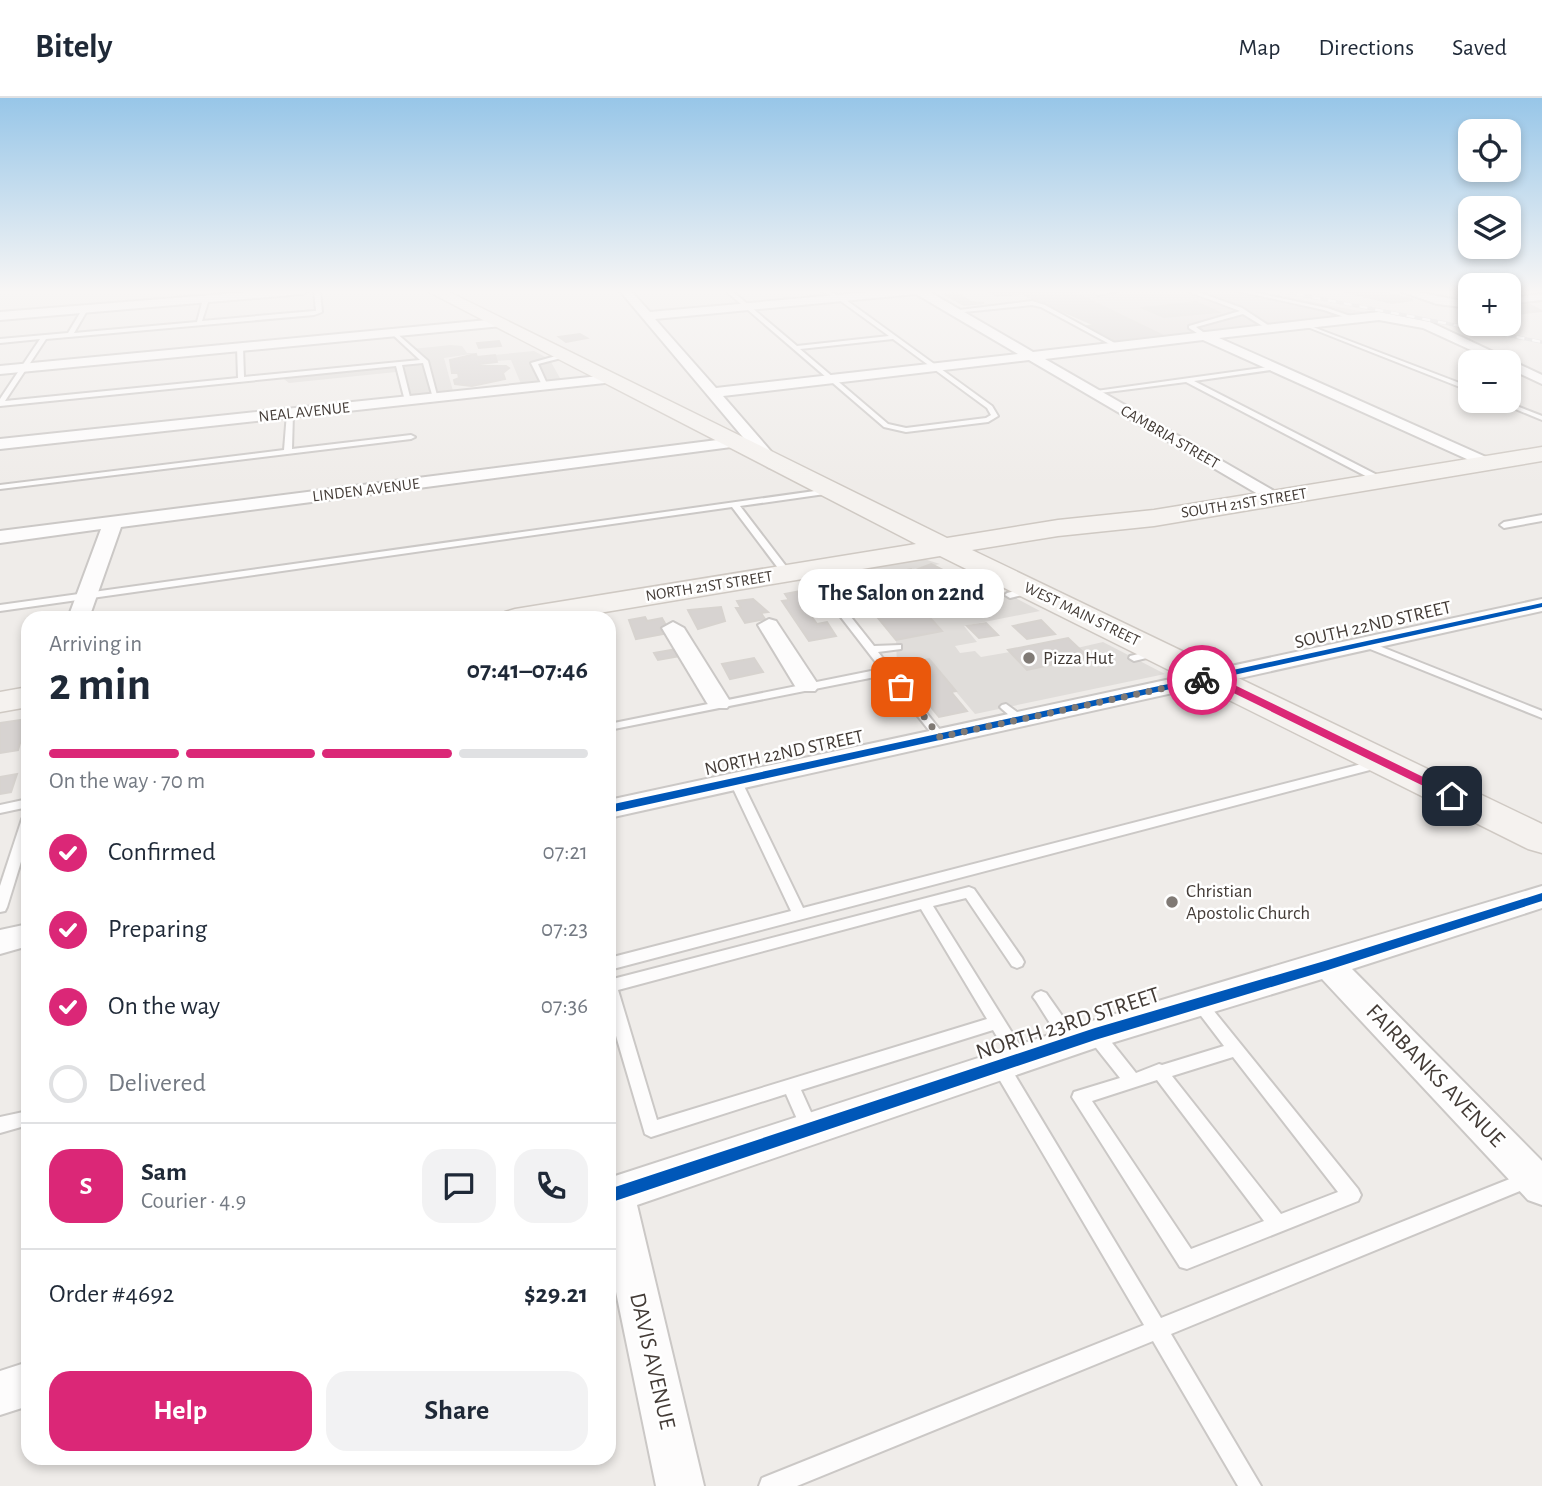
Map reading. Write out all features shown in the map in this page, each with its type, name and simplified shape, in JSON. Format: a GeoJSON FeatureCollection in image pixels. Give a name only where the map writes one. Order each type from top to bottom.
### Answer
{"type":"FeatureCollection","features":[{"type":"Feature","properties":{"kind":"main road","name":"WEST MAIN STREET"},"geometry":{"type":"LineString","coordinates":[[563,356],[945,548],[1021,592],[1146,655],[1212,678],[1542,840]]}},
{"type":"Feature","properties":{"kind":"main road","name":"SOUTH 21ST STREET"},"geometry":{"type":"LineString","coordinates":[[945,548],[1058,528],[1154,518],[1275,499],[1542,454]]}},
{"type":"Feature","properties":{"kind":"main road","name":"NORTH 21ST STREET"},"geometry":{"type":"LineString","coordinates":[[558,611],[945,548]]}},
{"type":"Feature","properties":{"kind":"main road"},"geometry":{"type":"LineString","coordinates":[[0,702],[21,698]]}},
{"type":"Feature","properties":{"kind":"street"},"geometry":{"type":"LineString","coordinates":[[0,370],[149,356]]}},
{"type":"Feature","properties":{"kind":"street"},"geometry":{"type":"LineString","coordinates":[[681,356],[774,464]]}},
{"type":"Feature","properties":{"kind":"street"},"geometry":{"type":"LineString","coordinates":[[713,393],[1044,356]]}},
{"type":"Feature","properties":{"kind":"street"},"geometry":{"type":"LineString","coordinates":[[1249,356],[1489,464]]}},
{"type":"Feature","properties":{"kind":"street","name":"CAMBRIA STREET"},"geometry":{"type":"LineString","coordinates":[[1034,357],[1275,499]]}},
{"type":"Feature","properties":{"kind":"street"},"geometry":{"type":"LineString","coordinates":[[1521,370],[1542,380]]}},
{"type":"Feature","properties":{"kind":"street","name":"NEAL AVENUE"},"geometry":{"type":"LineString","coordinates":[[0,444],[609,379]]}},
{"type":"Feature","properties":{"kind":"street","name":"LINDEN AVENUE"},"geometry":{"type":"LineString","coordinates":[[0,537],[733,443]]}},
{"type":"Feature","properties":{"kind":"street"},"geometry":{"type":"LineString","coordinates":[[80,611],[113,523]]}},
{"type":"Feature","properties":{"kind":"street","name":"SOUTH 22ND STREET"},"geometry":{"type":"LineString","coordinates":[[1212,678],[1542,605]]}},
{"type":"Feature","properties":{"kind":"street"},"geometry":{"type":"LineString","coordinates":[[769,625],[807,686]]}},
{"type":"Feature","properties":{"kind":"street"},"geometry":{"type":"LineString","coordinates":[[673,628],[719,703]]}},
{"type":"Feature","properties":{"kind":"street","name":"NORTH 22ND STREET"},"geometry":{"type":"LineString","coordinates":[[616,808],[940,737],[1013,714],[1212,678]]}},
{"type":"Feature","properties":{"kind":"street","name":"NORTH 23RD STREET"},"geometry":{"type":"LineString","coordinates":[[616,1194],[1083,1038],[1328,965],[1542,897]]}},
{"type":"Feature","properties":{"kind":"street"},"geometry":{"type":"LineString","coordinates":[[0,942],[21,937]]}},
{"type":"Feature","properties":{"kind":"street","name":"FAIRBANKS AVENUE"},"geometry":{"type":"LineString","coordinates":[[1328,965],[1539,1179]]}},
{"type":"Feature","properties":{"kind":"street","name":"DAVIS AVENUE"},"geometry":{"type":"LineString","coordinates":[[616,1212],[680,1486]]}},
{"type":"Feature","properties":{"kind":"street"},"geometry":{"type":"LineString","coordinates":[[0,1393],[21,1386]]}},
{"type":"Feature","properties":{"kind":"lane"},"geometry":{"type":"LineString","coordinates":[[0,404],[31,356]]}},
{"type":"Feature","properties":{"kind":"lane"},"geometry":{"type":"LineString","coordinates":[[240,356],[241,380]]}},
{"type":"Feature","properties":{"kind":"lane"},"geometry":{"type":"LineString","coordinates":[[419,356],[425,361],[436,398]]}},
{"type":"Feature","properties":{"kind":"lane"},"geometry":{"type":"LineString","coordinates":[[545,386],[534,363],[563,356]]}},
{"type":"Feature","properties":{"kind":"lane"},"geometry":{"type":"LineString","coordinates":[[803,356],[880,422],[895,429],[988,420],[995,416],[990,407],[921,356]]}},
{"type":"Feature","properties":{"kind":"lane"},"geometry":{"type":"LineString","coordinates":[[1385,356],[1458,384]]}},
{"type":"Feature","properties":{"kind":"lane"},"geometry":{"type":"LineString","coordinates":[[0,404],[425,361]]}},
{"type":"Feature","properties":{"kind":"lane"},"geometry":{"type":"LineString","coordinates":[[399,363],[408,401]]}},
{"type":"Feature","properties":{"kind":"lane"},"geometry":{"type":"LineString","coordinates":[[1092,392],[1276,368]]}},
{"type":"Feature","properties":{"kind":"lane"},"geometry":{"type":"LineString","coordinates":[[1188,380],[1382,481]]}},
{"type":"Feature","properties":{"kind":"lane"},"geometry":{"type":"LineString","coordinates":[[1521,410],[1542,418]]}},
{"type":"Feature","properties":{"kind":"lane"},"geometry":{"type":"LineString","coordinates":[[289,452],[290,413]]}},
{"type":"Feature","properties":{"kind":"lane"},"geometry":{"type":"LineString","coordinates":[[0,487],[411,437]]}},
{"type":"Feature","properties":{"kind":"lane"},"geometry":{"type":"LineString","coordinates":[[0,608],[829,491]]}},
{"type":"Feature","properties":{"kind":"lane"},"geometry":{"type":"LineString","coordinates":[[734,504],[871,649],[940,737]]}},
{"type":"Feature","properties":{"kind":"lane"},"geometry":{"type":"LineString","coordinates":[[1504,525],[1542,518]]}},
{"type":"Feature","properties":{"kind":"lane"},"geometry":{"type":"LineString","coordinates":[[1369,645],[1542,715]]}},
{"type":"Feature","properties":{"kind":"lane"},"geometry":{"type":"LineString","coordinates":[[871,649],[897,647]]}},
{"type":"Feature","properties":{"kind":"lane"},"geometry":{"type":"LineString","coordinates":[[616,725],[888,671]]}},
{"type":"Feature","properties":{"kind":"lane"},"geometry":{"type":"LineString","coordinates":[[616,962],[1384,762]]}},
{"type":"Feature","properties":{"kind":"lane"},"geometry":{"type":"LineString","coordinates":[[736,782],[799,914]]}},
{"type":"Feature","properties":{"kind":"lane"},"geometry":{"type":"LineString","coordinates":[[0,809],[21,804]]}},
{"type":"Feature","properties":{"kind":"lane"},"geometry":{"type":"LineString","coordinates":[[0,907],[21,841]]}},
{"type":"Feature","properties":{"kind":"lane"},"geometry":{"type":"LineString","coordinates":[[616,984],[969,892],[1017,962]]}},
{"type":"Feature","properties":{"kind":"lane"},"geometry":{"type":"LineString","coordinates":[[924,904],[997,1022],[1011,1064],[1158,1331],[1250,1486]]}},
{"type":"Feature","properties":{"kind":"lane"},"geometry":{"type":"LineString","coordinates":[[1041,997],[1131,1079]]}},
{"type":"Feature","properties":{"kind":"lane"},"geometry":{"type":"LineString","coordinates":[[1200,1004],[1236,1049],[1352,1195],[1187,1259],[1080,1097],[1131,1079],[1236,1049]]}},
{"type":"Feature","properties":{"kind":"lane"},"geometry":{"type":"LineString","coordinates":[[616,1010],[651,1129],[997,1022]]}},
{"type":"Feature","properties":{"kind":"lane"},"geometry":{"type":"LineString","coordinates":[[1159,1072],[1278,1224]]}},
{"type":"Feature","properties":{"kind":"lane"},"geometry":{"type":"LineString","coordinates":[[791,1086],[810,1130]]}},
{"type":"Feature","properties":{"kind":"lane"},"geometry":{"type":"LineString","coordinates":[[0,1125],[21,1120]]}},
{"type":"Feature","properties":{"kind":"lane"},"geometry":{"type":"LineString","coordinates":[[770,1486],[1539,1179]]}},
{"type":"Feature","properties":{"kind":"shaded area"},"geometry":{"type":"Polygon","coordinates":[[[419,356],[459,356],[444,358],[453,391],[402,397],[396,372],[289,383],[280,376],[424,361],[419,356]]]}},
{"type":"Feature","properties":{"kind":"shaded area"},"geometry":{"type":"Polygon","coordinates":[[[494,356],[543,356],[553,361],[551,362],[561,380],[521,384],[511,360],[497,361],[494,356]]]}},
{"type":"Feature","properties":{"kind":"shaded area"},"geometry":{"type":"Polygon","coordinates":[[[924,559],[940,564],[828,582],[824,576],[924,559]]]}},
{"type":"Feature","properties":{"kind":"shaded area"},"geometry":{"type":"Polygon","coordinates":[[[972,575],[1040,611],[964,626],[977,642],[955,646],[960,653],[975,651],[981,657],[1010,652],[1028,670],[1087,658],[1077,648],[1103,642],[1165,674],[975,714],[929,660],[897,666],[896,640],[941,631],[923,610],[918,611],[899,587],[972,575]]]}},
{"type":"Feature","properties":{"kind":"building"},"geometry":{"type":"Polygon","coordinates":[[[468,356],[495,356],[497,362],[480,366],[509,368],[503,373],[505,379],[472,386],[455,384],[454,380],[459,378],[458,373],[452,373],[450,360],[468,356]]]}},
{"type":"Feature","properties":{"kind":"building"},"geometry":{"type":"Polygon","coordinates":[[[931,564],[945,571],[889,590],[841,598],[828,582],[874,573],[877,576],[911,569],[913,571],[931,564]]]}},
{"type":"Feature","properties":{"kind":"building"},"geometry":{"type":"Polygon","coordinates":[[[899,588],[917,609],[893,616],[888,609],[860,617],[845,597],[899,588]]]}},
{"type":"Feature","properties":{"kind":"building"},"geometry":{"type":"Polygon","coordinates":[[[800,591],[804,597],[811,595],[818,604],[815,605],[819,611],[809,613],[817,624],[827,622],[836,636],[809,641],[782,601],[789,600],[785,594],[800,591]]]}},
{"type":"Feature","properties":{"kind":"building"},"geometry":{"type":"Polygon","coordinates":[[[753,599],[768,612],[761,613],[765,619],[745,623],[736,608],[741,608],[737,601],[753,599]]]}},
{"type":"Feature","properties":{"kind":"building"},"geometry":{"type":"Polygon","coordinates":[[[721,607],[725,621],[698,629],[688,610],[721,607]]]}},
{"type":"Feature","properties":{"kind":"building"},"geometry":{"type":"Polygon","coordinates":[[[923,610],[942,631],[896,640],[878,618],[923,610]]]}},
{"type":"Feature","properties":{"kind":"building"},"geometry":{"type":"Polygon","coordinates":[[[645,617],[647,621],[662,618],[667,627],[660,628],[663,634],[636,639],[629,620],[645,617]]]}},
{"type":"Feature","properties":{"kind":"building"},"geometry":{"type":"Polygon","coordinates":[[[1041,620],[1055,634],[1027,639],[1013,626],[1041,620]]]}},
{"type":"Feature","properties":{"kind":"building"},"geometry":{"type":"Polygon","coordinates":[[[986,623],[998,635],[979,638],[967,626],[986,623]]]}},
{"type":"Feature","properties":{"kind":"building"},"geometry":{"type":"Polygon","coordinates":[[[1068,638],[1088,657],[1027,670],[1008,650],[1068,638]]]}},
{"type":"Feature","properties":{"kind":"building"},"geometry":{"type":"Polygon","coordinates":[[[676,649],[680,656],[658,660],[654,653],[676,649]]]}},
{"type":"Feature","properties":{"kind":"building"},"geometry":{"type":"Polygon","coordinates":[[[754,658],[763,672],[730,679],[722,664],[754,658]]]}},
{"type":"Feature","properties":{"kind":"building"},"geometry":{"type":"Polygon","coordinates":[[[929,659],[956,691],[951,692],[967,711],[939,717],[897,666],[929,659]]]}},
{"type":"Feature","properties":{"kind":"building"},"geometry":{"type":"Polygon","coordinates":[[[21,720],[21,743],[18,750],[0,753],[0,723],[21,720]]]}},
{"type":"Feature","properties":{"kind":"building"},"geometry":{"type":"Polygon","coordinates":[[[17,774],[11,792],[0,794],[0,777],[17,774]]]}},
{"type":"Feature","properties":{"kind":"cycle path"},"geometry":{"type":"LineString","coordinates":[[616,807],[1542,605]]}},
{"type":"Feature","properties":{"kind":"cycle path"},"geometry":{"type":"LineString","coordinates":[[616,1194],[1095,1034],[1328,965],[1542,897]]}},
{"type":"Feature","properties":{"kind":"way so far"},"geometry":{"type":"LineString","coordinates":[[901,687],[940,737],[1202,680]]}},
{"type":"Feature","properties":{"kind":"place","name":"Pizza Hut"},"geometry":{"type":"Point","coordinates":[1029,658]}},
{"type":"Feature","properties":{"kind":"place","name":"The Salon on 22nd"},"geometry":{"type":"Point","coordinates":[901,687]}},
{"type":"Feature","properties":{"kind":"place","name":"Christian Apostolic Church"},"geometry":{"type":"Point","coordinates":[1172,902]}},
{"type":"Feature","properties":{"kind":"route"},"geometry":{"type":"LineString","coordinates":[[1202,680],[1212,678],[1452,796]]}}]}
